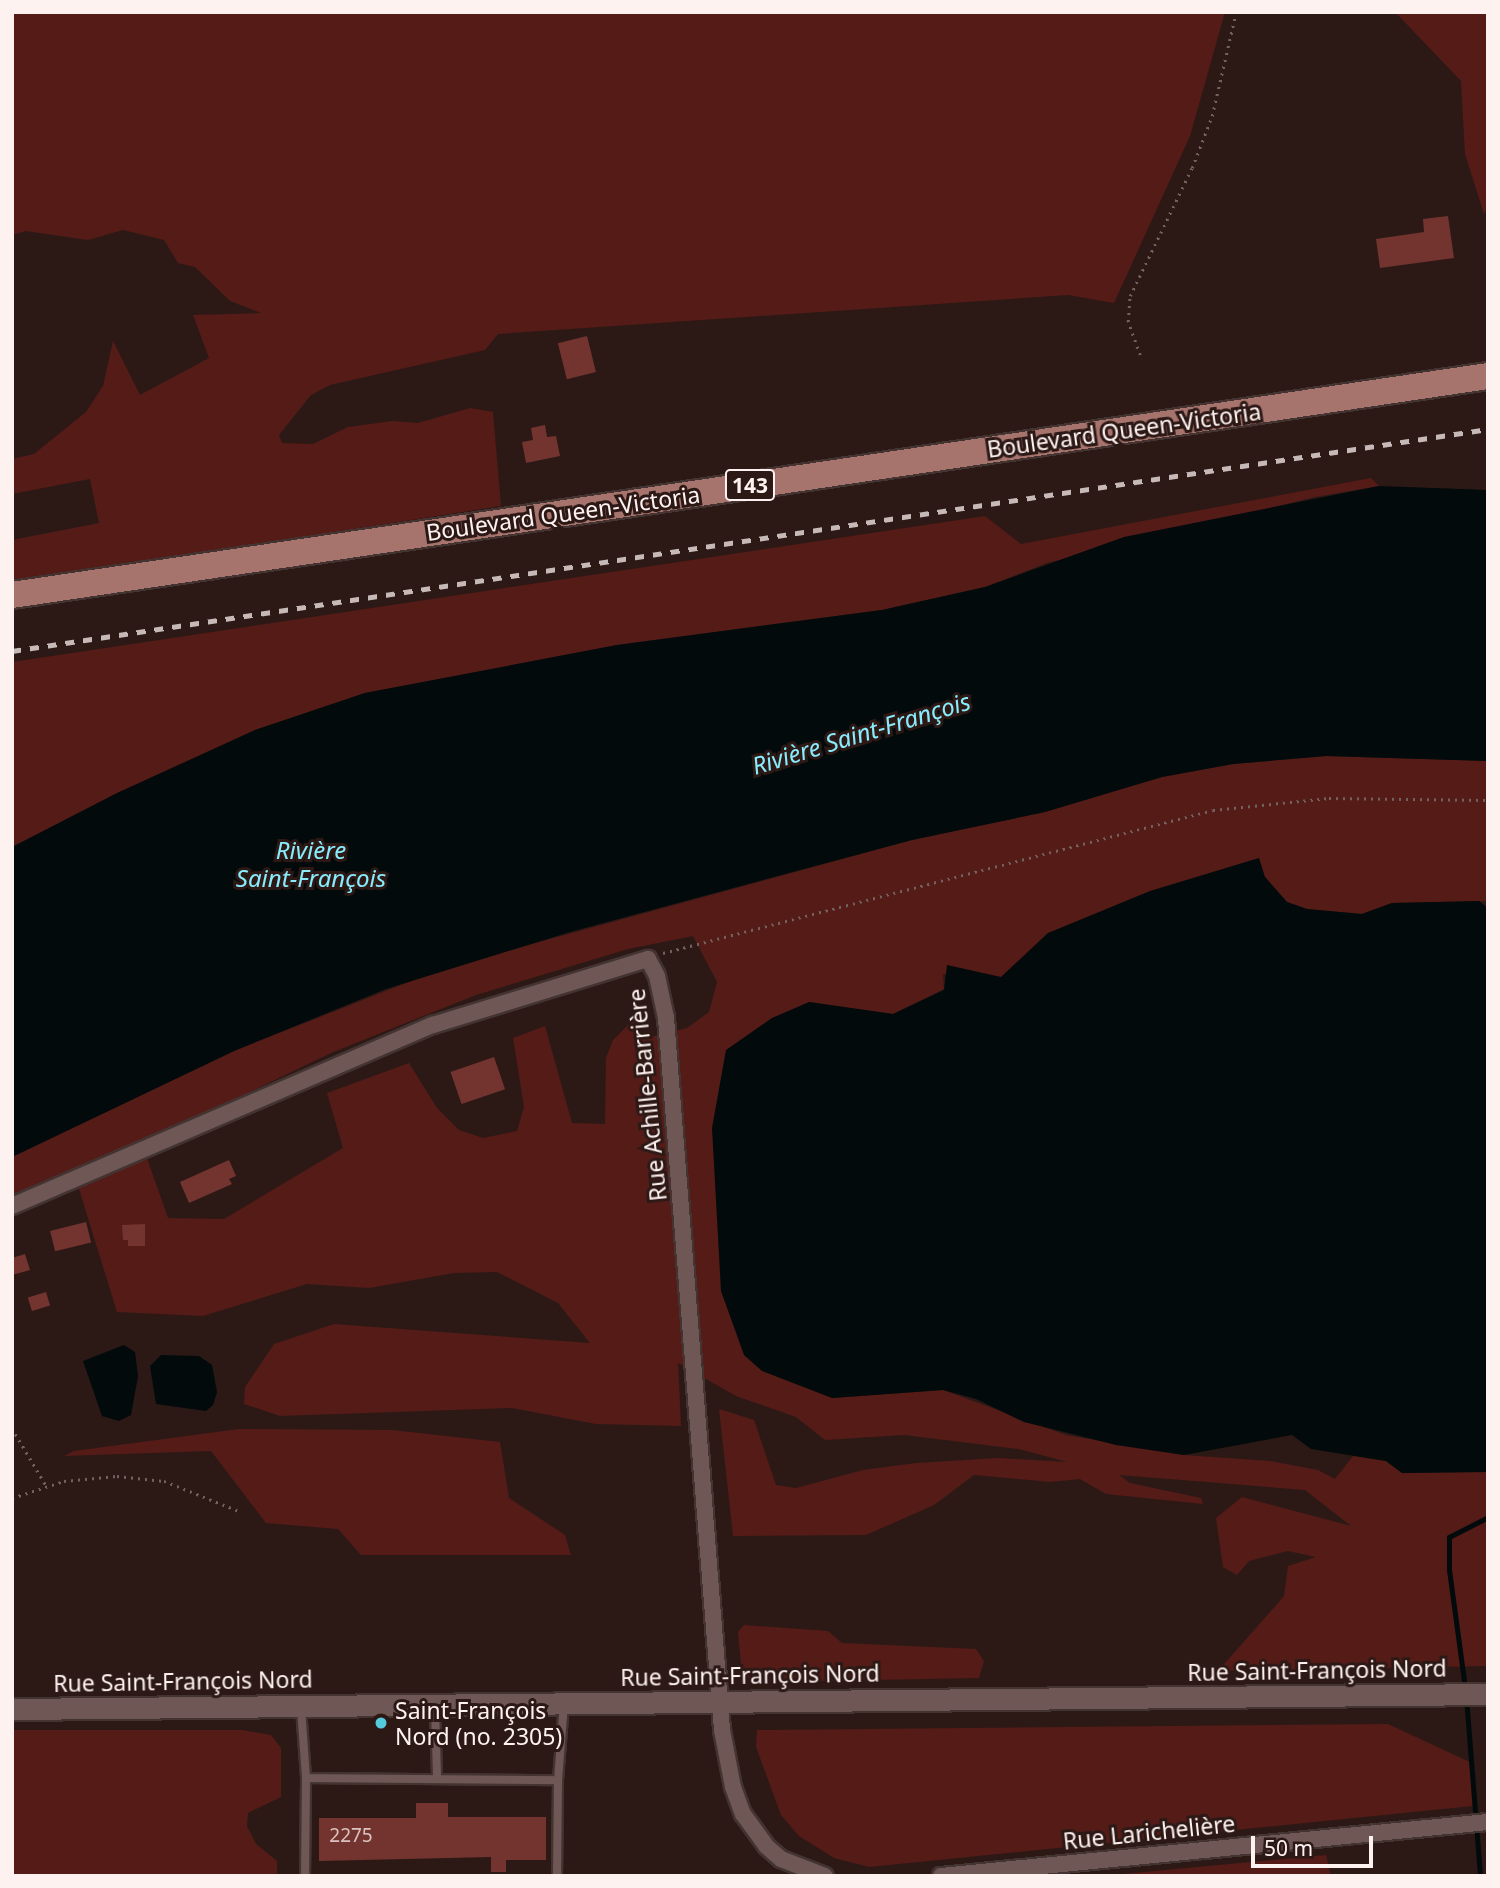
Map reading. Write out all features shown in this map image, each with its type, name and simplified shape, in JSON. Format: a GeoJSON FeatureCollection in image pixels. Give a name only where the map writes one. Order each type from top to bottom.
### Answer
{"type":"FeatureCollection","features":[{"type":"Feature","properties":{"kind":"main road","name":"Boulevard Queen-Victoria"},"geometry":{"type":"LineString","coordinates":[[12,595],[1488,376]]}},
{"type":"Feature","properties":{"kind":"street","name":"Rue Achille-Barrière"},"geometry":{"type":"LineString","coordinates":[[12,1206],[433,1025],[648,959],[657,976],[666,1018],[720,1701]]}},
{"type":"Feature","properties":{"kind":"street","name":"Rue Saint-François Nord"},"geometry":{"type":"LineString","coordinates":[[12,1709],[1488,1694]]}},
{"type":"Feature","properties":{"kind":"street"},"geometry":{"type":"LineString","coordinates":[[720,1701],[733,1787],[743,1814],[781,1859],[825,1876]]}},
{"type":"Feature","properties":{"kind":"street","name":"Rue Larichelière"},"geometry":{"type":"LineString","coordinates":[[941,1876],[1488,1822]]}},
{"type":"Feature","properties":{"kind":"lane"},"geometry":{"type":"LineString","coordinates":[[557,1876],[558,1780],[564,1703]]}},
{"type":"Feature","properties":{"kind":"lane"},"geometry":{"type":"LineString","coordinates":[[301,1705],[306,1778],[305,1876]]}},
{"type":"Feature","properties":{"kind":"lane"},"geometry":{"type":"LineString","coordinates":[[435,1705],[437,1777]]}},
{"type":"Feature","properties":{"kind":"lane"},"geometry":{"type":"LineString","coordinates":[[306,1778],[558,1780]]}},
{"type":"Feature","properties":{"kind":"path"},"geometry":{"type":"LineString","coordinates":[[1140,355],[1128,322],[1130,296],[1192,168],[1212,116],[1236,12]]}},
{"type":"Feature","properties":{"kind":"path"},"geometry":{"type":"LineString","coordinates":[[648,959],[1213,810],[1329,798],[1488,800]]}},
{"type":"Feature","properties":{"kind":"path"},"geometry":{"type":"LineString","coordinates":[[12,1428],[47,1486]]}},
{"type":"Feature","properties":{"kind":"path"},"geometry":{"type":"LineString","coordinates":[[12,1498],[47,1486],[117,1476],[164,1481],[239,1511]]}},
{"type":"Feature","properties":{"kind":"shaded area"},"geometry":{"type":"Polygon","coordinates":[[[12,12],[1225,12],[1190,136],[1114,303],[1068,295],[498,334],[485,350],[330,385],[311,395],[279,435],[282,443],[313,444],[348,427],[393,421],[418,423],[470,408],[493,412],[501,506],[12,582],[12,540],[99,523],[90,479],[12,494],[12,459],[34,454],[86,412],[103,386],[113,341],[140,395],[209,358],[193,315],[261,313],[230,301],[195,267],[178,263],[164,240],[123,230],[88,240],[26,231],[12,235],[12,12]]]}},
{"type":"Feature","properties":{"kind":"shaded area"},"geometry":{"type":"Polygon","coordinates":[[[1395,12],[1488,12],[1488,205],[1484,214],[1465,154],[1461,81],[1395,12]]]}},
{"type":"Feature","properties":{"kind":"shaded area"},"geometry":{"type":"Polygon","coordinates":[[[1371,478],[1379,486],[1315,497],[1047,563],[985,587],[882,610],[617,645],[365,693],[255,730],[12,847],[12,662],[985,516],[1021,544],[1371,478]]]}},
{"type":"Feature","properties":{"kind":"shaded area"},"geometry":{"type":"Polygon","coordinates":[[[1326,756],[1488,761],[1488,901],[1392,903],[1362,914],[1307,909],[1287,902],[1265,877],[1099,915],[1048,933],[1001,978],[943,974],[944,989],[893,1014],[809,1002],[832,1398],[943,1390],[1066,1435],[1184,1455],[1270,1461],[1318,1470],[1335,1479],[1353,1456],[1386,1461],[1402,1473],[1488,1472],[1488,1666],[1218,1671],[1284,1596],[1288,1566],[1316,1557],[1288,1551],[1249,1561],[1237,1575],[1223,1567],[1216,1518],[1242,1497],[1351,1526],[1305,1490],[1119,1475],[1130,1483],[1201,1498],[1203,1504],[1106,1494],[1080,1479],[1050,1482],[974,1475],[934,1505],[866,1535],[733,1536],[719,1409],[754,1420],[776,1485],[796,1488],[863,1470],[916,1463],[998,1458],[1067,1462],[1019,1449],[904,1435],[825,1440],[796,1417],[736,1396],[678,1363],[681,1426],[596,1424],[512,1408],[280,1416],[244,1404],[245,1387],[274,1344],[334,1324],[590,1343],[558,1303],[497,1272],[454,1273],[369,1288],[307,1284],[203,1316],[117,1312],[75,1176],[12,1197],[12,1157],[234,1051],[444,968],[912,840],[1045,812],[1162,777],[1233,764],[1326,756]],[[693,936],[628,949],[476,995],[331,1053],[142,1144],[168,1218],[224,1219],[343,1148],[327,1093],[409,1063],[437,1108],[459,1130],[483,1138],[517,1131],[524,1107],[513,1038],[545,1026],[572,1123],[605,1124],[606,1058],[613,1040],[639,1014],[642,1039],[687,1028],[709,1012],[717,982],[693,936]]]}},
{"type":"Feature","properties":{"kind":"shaded area"},"geometry":{"type":"Polygon","coordinates":[[[239,1429],[392,1430],[500,1442],[509,1498],[565,1535],[571,1555],[361,1555],[338,1529],[266,1523],[211,1451],[64,1456],[74,1451],[239,1429]]]}},
{"type":"Feature","properties":{"kind":"shaded area"},"geometry":{"type":"Polygon","coordinates":[[[744,1625],[828,1631],[842,1643],[976,1649],[984,1661],[979,1678],[756,1682],[742,1675],[738,1632],[744,1625]]]}},
{"type":"Feature","properties":{"kind":"shaded area"},"geometry":{"type":"Polygon","coordinates":[[[1388,1724],[1474,1764],[1473,1806],[869,1867],[834,1858],[799,1836],[781,1815],[756,1747],[757,1730],[1388,1724]]]}},
{"type":"Feature","properties":{"kind":"shaded area"},"geometry":{"type":"Polygon","coordinates":[[[12,1730],[242,1730],[271,1735],[281,1748],[281,1797],[248,1813],[247,1826],[256,1844],[277,1861],[277,1876],[12,1876],[12,1730]]]}},
{"type":"Feature","properties":{"kind":"shaded area"},"geometry":{"type":"Polygon","coordinates":[[[1326,1855],[1331,1876],[1101,1876],[1326,1855]]]}},
{"type":"Feature","properties":{"kind":"water","name":"Rivière Saint-François"},"geometry":{"type":"Polygon","coordinates":[[[1379,486],[1488,490],[1488,761],[1326,756],[1233,764],[1162,777],[1045,812],[912,840],[570,932],[386,989],[234,1051],[12,1157],[12,847],[117,793],[255,730],[365,693],[617,645],[882,610],[985,587],[1124,537],[1379,486]]]}},
{"type":"Feature","properties":{"kind":"water"},"geometry":{"type":"Polygon","coordinates":[[[1259,858],[1265,877],[1287,902],[1307,909],[1362,914],[1392,903],[1479,901],[1488,908],[1488,1472],[1402,1473],[1386,1461],[1311,1449],[1292,1435],[1184,1455],[1116,1445],[1024,1422],[976,1399],[943,1390],[832,1398],[762,1371],[744,1355],[721,1291],[712,1128],[726,1050],[772,1018],[809,1002],[893,1014],[944,990],[947,965],[1001,977],[1048,933],[1150,891],[1259,858]]]}},
{"type":"Feature","properties":{"kind":"water"},"geometry":{"type":"Polygon","coordinates":[[[124,1345],[135,1352],[138,1376],[131,1415],[119,1421],[102,1416],[83,1361],[124,1345]]]}},
{"type":"Feature","properties":{"kind":"water"},"geometry":{"type":"Polygon","coordinates":[[[161,1355],[199,1356],[212,1365],[217,1392],[213,1405],[206,1411],[156,1404],[150,1366],[161,1355]]]}},
{"type":"Feature","properties":{"kind":"building"},"geometry":{"type":"Polygon","coordinates":[[[1448,216],[1454,258],[1380,268],[1376,239],[1424,232],[1423,219],[1448,216]]]}},
{"type":"Feature","properties":{"kind":"building"},"geometry":{"type":"Polygon","coordinates":[[[587,336],[596,372],[567,379],[558,343],[587,336]]]}},
{"type":"Feature","properties":{"kind":"building"},"geometry":{"type":"Polygon","coordinates":[[[545,425],[547,437],[556,436],[560,456],[526,463],[522,442],[533,440],[531,428],[545,425]]]}},
{"type":"Feature","properties":{"kind":"building"},"geometry":{"type":"Polygon","coordinates":[[[494,1057],[505,1089],[462,1104],[451,1072],[494,1057]]]}},
{"type":"Feature","properties":{"kind":"building"},"geometry":{"type":"Polygon","coordinates":[[[229,1160],[236,1176],[229,1179],[232,1184],[189,1203],[180,1182],[229,1160]]]}},
{"type":"Feature","properties":{"kind":"building"},"geometry":{"type":"Polygon","coordinates":[[[86,1222],[91,1242],[55,1251],[50,1231],[86,1222]]]}},
{"type":"Feature","properties":{"kind":"building"},"geometry":{"type":"Polygon","coordinates":[[[145,1224],[145,1246],[128,1246],[128,1240],[123,1240],[122,1225],[145,1224]]]}},
{"type":"Feature","properties":{"kind":"building"},"geometry":{"type":"Polygon","coordinates":[[[25,1254],[30,1270],[12,1275],[12,1258],[25,1254]]]}},
{"type":"Feature","properties":{"kind":"building"},"geometry":{"type":"Polygon","coordinates":[[[46,1292],[50,1305],[32,1311],[28,1298],[46,1292]]]}},
{"type":"Feature","properties":{"kind":"building"},"geometry":{"type":"Polygon","coordinates":[[[416,1803],[448,1803],[448,1817],[546,1817],[546,1860],[506,1860],[506,1872],[491,1872],[491,1857],[319,1861],[319,1818],[416,1818],[416,1803]]]}},
{"type":"Feature","properties":{"kind":"waterway"},"geometry":{"type":"LineString","coordinates":[[1465,1688],[1449,1569],[1449,1537],[1488,1517]]}},
{"type":"Feature","properties":{"kind":"waterway"},"geometry":{"type":"LineString","coordinates":[[1466,1697],[1480,1876]]}},
{"type":"Feature","properties":{"kind":"railway"},"geometry":{"type":"LineString","coordinates":[[12,651],[1488,429]]}},
{"type":"Feature","properties":{"kind":"place","name":"Saint-François Nord (no. 2305)"},"geometry":{"type":"Point","coordinates":[381,1723]}}]}
